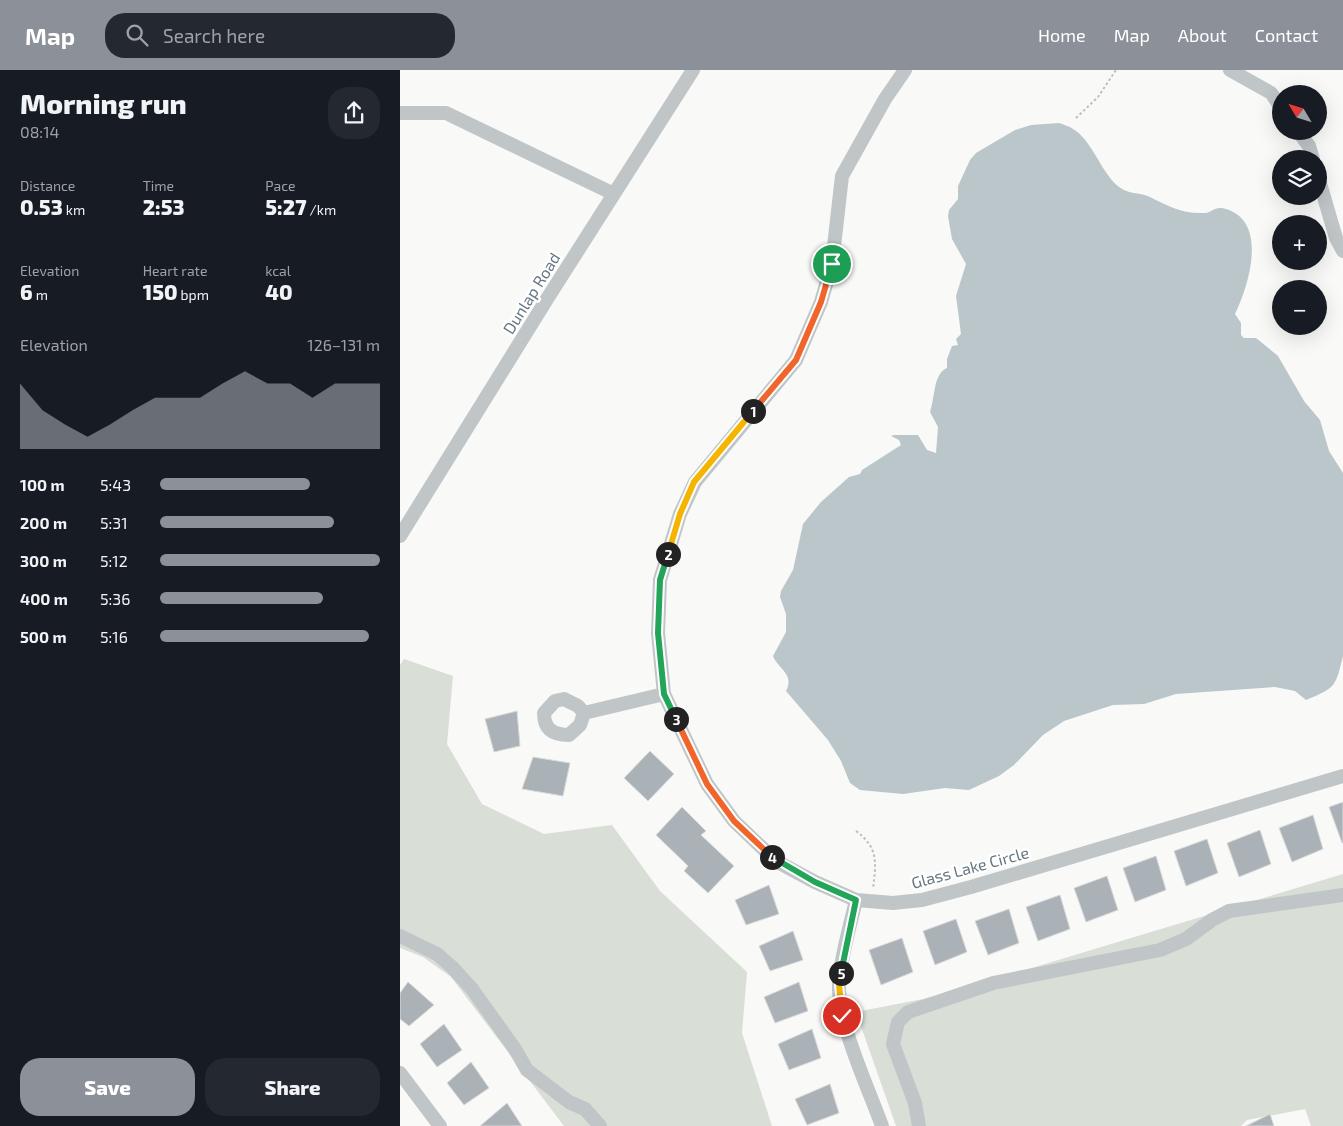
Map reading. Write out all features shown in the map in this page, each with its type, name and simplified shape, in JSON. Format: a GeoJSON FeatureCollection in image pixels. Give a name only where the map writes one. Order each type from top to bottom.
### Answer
{"type":"FeatureCollection","features":[{"type":"Feature","properties":{"kind":"street","name":"Dunlap Road"},"geometry":{"type":"LineString","coordinates":[[400,536],[694,70]]}},
{"type":"Feature","properties":{"kind":"street","name":"Glass Lake Circle"},"geometry":{"type":"LineString","coordinates":[[906,70],[885,99],[842,176],[832,264],[821,302],[796,360],[694,482],[680,514],[660,580],[658,633],[664,694],[707,784],[734,821],[776,861],[815,882],[856,900],[893,903],[922,900],[1343,776]]}},
{"type":"Feature","properties":{"kind":"street"},"geometry":{"type":"LineString","coordinates":[[1230,70],[1272,94]]}},
{"type":"Feature","properties":{"kind":"street"},"geometry":{"type":"LineString","coordinates":[[400,113],[446,113],[614,194]]}},
{"type":"Feature","properties":{"kind":"street"},"geometry":{"type":"LineString","coordinates":[[1326,205],[1336,238],[1343,251]]}},
{"type":"Feature","properties":{"kind":"street"},"geometry":{"type":"LineString","coordinates":[[584,713],[664,694]]}},
{"type":"Feature","properties":{"kind":"street"},"geometry":{"type":"LineString","coordinates":[[919,1126],[915,1103],[892,1044],[898,1022],[908,1012],[993,983],[1160,950],[1186,939],[1212,920],[1229,911],[1343,895]]}},
{"type":"Feature","properties":{"kind":"street"},"geometry":{"type":"LineString","coordinates":[[856,900],[844,950],[839,984],[842,1016],[882,1126]]}},
{"type":"Feature","properties":{"kind":"street"},"geometry":{"type":"LineString","coordinates":[[400,936],[436,954],[453,968],[472,989],[515,1049],[527,1070],[570,1102],[585,1109],[600,1126]]}},
{"type":"Feature","properties":{"kind":"street"},"geometry":{"type":"LineString","coordinates":[[400,1073],[440,1126]]}},
{"type":"Feature","properties":{"kind":"path"},"geometry":{"type":"LineString","coordinates":[[1076,118],[1098,97],[1116,70]]}},
{"type":"Feature","properties":{"kind":"path"},"geometry":{"type":"LineString","coordinates":[[856,831],[873,847],[875,856],[872,901]]}},
{"type":"Feature","properties":{"kind":"shaded area"},"geometry":{"type":"Polygon","coordinates":[[[1059,123],[1071,128],[1087,142],[1110,178],[1124,190],[1147,196],[1182,211],[1206,213],[1222,208],[1237,214],[1246,225],[1251,238],[1252,254],[1246,287],[1235,314],[1241,323],[1241,335],[1244,338],[1256,338],[1278,356],[1304,401],[1320,420],[1329,451],[1343,473],[1343,656],[1338,674],[1329,689],[1306,700],[1295,691],[1275,687],[1176,694],[1144,704],[1113,705],[1064,721],[1043,735],[1014,765],[999,776],[969,790],[945,788],[903,794],[860,790],[850,783],[841,761],[828,740],[786,691],[788,685],[787,676],[773,656],[786,632],[786,614],[780,597],[781,591],[793,570],[803,524],[821,502],[849,477],[860,474],[862,470],[901,445],[899,440],[891,436],[918,435],[927,450],[936,453],[938,427],[930,412],[939,375],[947,368],[947,359],[952,346],[958,345],[956,339],[961,334],[956,296],[966,264],[952,239],[948,216],[949,210],[958,199],[958,186],[970,160],[976,153],[1015,130],[1031,125],[1059,123]]]}},
{"type":"Feature","properties":{"kind":"shaded area"},"geometry":{"type":"Polygon","coordinates":[[[404,659],[453,676],[447,744],[482,804],[544,834],[612,825],[660,891],[747,972],[742,1033],[772,1126],[564,1126],[451,977],[423,957],[400,948],[400,665],[404,659]]]}},
{"type":"Feature","properties":{"kind":"shaded area"},"geometry":{"type":"Polygon","coordinates":[[[1343,874],[1343,1126],[1311,1126],[1305,1109],[1247,1120],[1241,1126],[896,1126],[856,1012],[923,999],[979,984],[1343,874]]]}},
{"type":"Feature","properties":{"kind":"building"},"geometry":{"type":"Polygon","coordinates":[[[517,711],[520,746],[494,752],[485,719],[517,711]]]}},
{"type":"Feature","properties":{"kind":"building"},"geometry":{"type":"Polygon","coordinates":[[[650,751],[674,774],[648,801],[624,778],[650,751]]]}},
{"type":"Feature","properties":{"kind":"building"},"geometry":{"type":"Polygon","coordinates":[[[533,757],[570,763],[563,796],[522,789],[533,757]]]}},
{"type":"Feature","properties":{"kind":"building"},"geometry":{"type":"Polygon","coordinates":[[[1343,802],[1343,843],[1342,843],[1329,807],[1343,802]]]}},
{"type":"Feature","properties":{"kind":"building"},"geometry":{"type":"Polygon","coordinates":[[[682,807],[706,831],[701,835],[734,866],[708,893],[684,871],[688,866],[656,835],[682,807]]]}},
{"type":"Feature","properties":{"kind":"building"},"geometry":{"type":"Polygon","coordinates":[[[1313,815],[1323,849],[1292,862],[1279,828],[1313,815]]]}},
{"type":"Feature","properties":{"kind":"building"},"geometry":{"type":"Polygon","coordinates":[[[1260,830],[1271,864],[1239,877],[1227,843],[1260,830]]]}},
{"type":"Feature","properties":{"kind":"building"},"geometry":{"type":"Polygon","coordinates":[[[1207,839],[1218,873],[1186,886],[1174,851],[1207,839]]]}},
{"type":"Feature","properties":{"kind":"building"},"geometry":{"type":"Polygon","coordinates":[[[1156,856],[1166,890],[1135,902],[1123,868],[1156,856]]]}},
{"type":"Feature","properties":{"kind":"building"},"geometry":{"type":"Polygon","coordinates":[[[1107,876],[1118,910],[1086,922],[1074,888],[1107,876]]]}},
{"type":"Feature","properties":{"kind":"building"},"geometry":{"type":"Polygon","coordinates":[[[769,885],[779,914],[746,925],[735,900],[769,885]]]}},
{"type":"Feature","properties":{"kind":"building"},"geometry":{"type":"Polygon","coordinates":[[[1060,895],[1070,929],[1038,941],[1026,907],[1060,895]]]}},
{"type":"Feature","properties":{"kind":"building"},"geometry":{"type":"Polygon","coordinates":[[[1009,909],[1019,943],[988,955],[975,921],[1009,909]]]}},
{"type":"Feature","properties":{"kind":"building"},"geometry":{"type":"Polygon","coordinates":[[[956,919],[967,952],[935,965],[923,931],[956,919]]]}},
{"type":"Feature","properties":{"kind":"building"},"geometry":{"type":"Polygon","coordinates":[[[793,931],[803,960],[770,971],[759,946],[793,931]]]}},
{"type":"Feature","properties":{"kind":"building"},"geometry":{"type":"Polygon","coordinates":[[[902,938],[913,972],[881,985],[869,950],[902,938]]]}},
{"type":"Feature","properties":{"kind":"building"},"geometry":{"type":"Polygon","coordinates":[[[408,982],[434,1005],[409,1026],[400,1019],[400,993],[408,982]]]}},
{"type":"Feature","properties":{"kind":"building"},"geometry":{"type":"Polygon","coordinates":[[[799,982],[808,1011],[775,1023],[764,997],[799,982]]]}},
{"type":"Feature","properties":{"kind":"building"},"geometry":{"type":"Polygon","coordinates":[[[444,1024],[462,1050],[437,1067],[420,1044],[444,1024]]]}},
{"type":"Feature","properties":{"kind":"building"},"geometry":{"type":"Polygon","coordinates":[[[812,1029],[821,1058],[789,1070],[778,1044],[812,1029]]]}},
{"type":"Feature","properties":{"kind":"building"},"geometry":{"type":"Polygon","coordinates":[[[471,1062],[489,1088],[464,1105],[447,1083],[471,1062]]]}},
{"type":"Feature","properties":{"kind":"building"},"geometry":{"type":"Polygon","coordinates":[[[830,1084],[839,1113],[807,1125],[795,1099],[830,1084]]]}},
{"type":"Feature","properties":{"kind":"building"},"geometry":{"type":"Polygon","coordinates":[[[507,1103],[522,1126],[480,1126],[507,1103]]]}},
{"type":"Feature","properties":{"kind":"building"},"geometry":{"type":"Polygon","coordinates":[[[1270,1114],[1274,1126],[1246,1126],[1270,1114]]]}},
{"type":"Feature","properties":{"kind":"route"},"geometry":{"type":"LineString","coordinates":[[832,264],[821,302],[796,360],[694,482],[680,514],[660,580],[658,633],[664,694],[707,784],[734,821],[776,861],[815,882],[856,900],[844,950],[839,984],[842,1016]]}}]}
